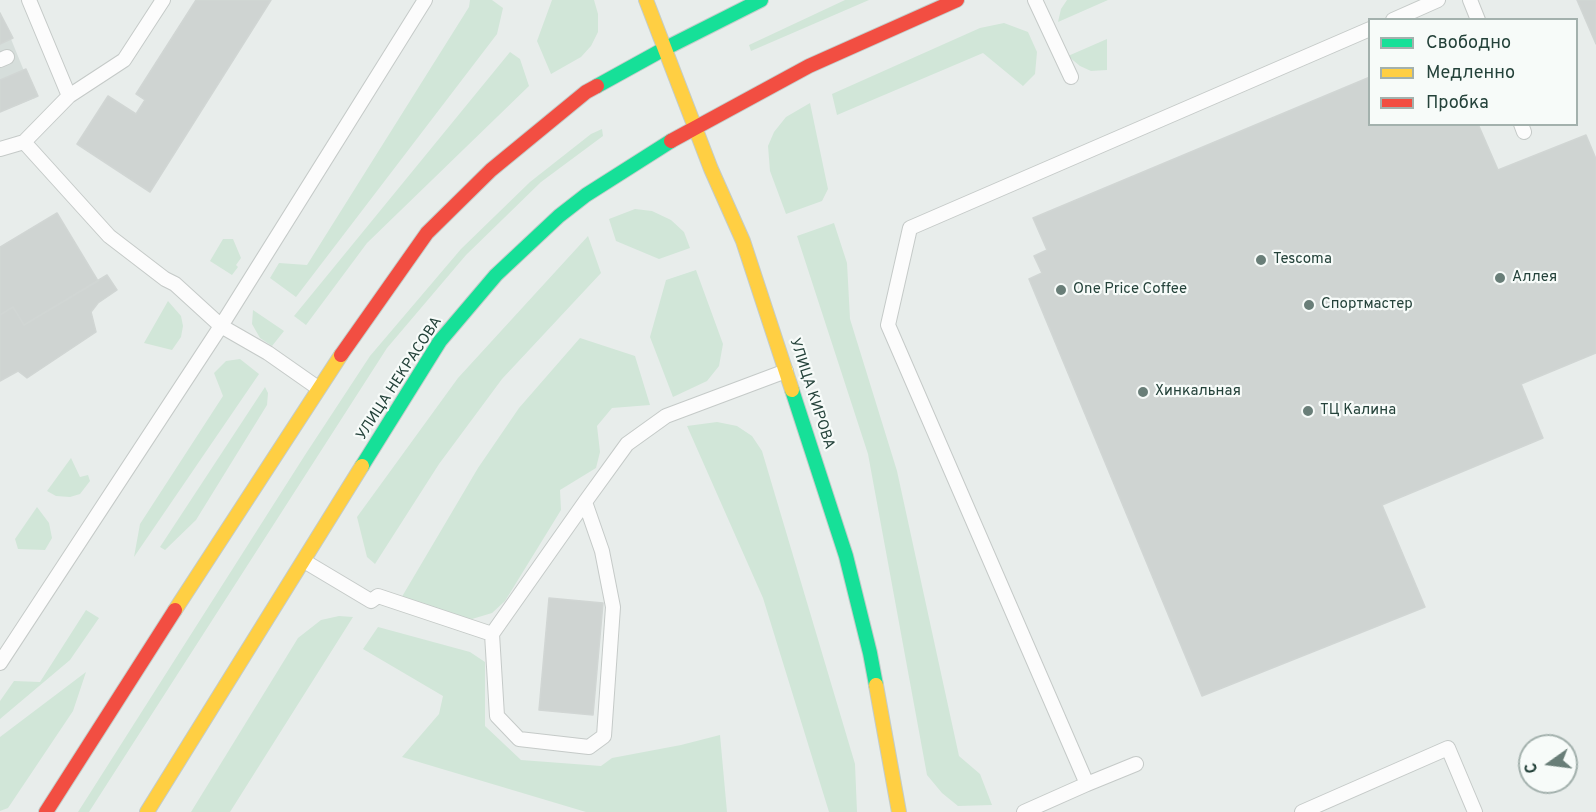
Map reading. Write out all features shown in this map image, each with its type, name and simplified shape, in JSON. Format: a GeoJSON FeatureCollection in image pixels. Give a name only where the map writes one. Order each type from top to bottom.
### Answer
{"type":"FeatureCollection","features":[{"type":"Feature","properties":{"kind":"main road","name":"УЛИЦА КИРОВА"},"geometry":{"type":"LineString","coordinates":[[646,0],[743,241],[846,556],[870,653],[899,812]]}},
{"type":"Feature","properties":{"kind":"main road"},"geometry":{"type":"LineString","coordinates":[[46,812],[318,388],[427,233],[491,170],[585,92],[761,0]]}},
{"type":"Feature","properties":{"kind":"main road","name":"УЛИЦА НЕКРАСОВА"},"geometry":{"type":"LineString","coordinates":[[147,812],[440,341],[496,275],[559,216],[586,195],[650,153],[809,66],[957,0]]}},
{"type":"Feature","properties":{"kind":"lane"},"geometry":{"type":"LineString","coordinates":[[28,0],[69,96]]}},
{"type":"Feature","properties":{"kind":"lane"},"geometry":{"type":"LineString","coordinates":[[0,149],[24,142],[69,96],[124,60],[163,0]]}},
{"type":"Feature","properties":{"kind":"lane"},"geometry":{"type":"LineString","coordinates":[[0,663],[221,326],[425,0]]}},
{"type":"Feature","properties":{"kind":"lane"},"geometry":{"type":"LineString","coordinates":[[1035,0],[1071,77]]}},
{"type":"Feature","properties":{"kind":"lane"},"geometry":{"type":"LineString","coordinates":[[1398,18],[1438,0]]}},
{"type":"Feature","properties":{"kind":"lane"},"geometry":{"type":"LineString","coordinates":[[1470,0],[1477,18]]}},
{"type":"Feature","properties":{"kind":"lane"},"geometry":{"type":"LineString","coordinates":[[1087,784],[888,326],[910,228],[1368,30]]}},
{"type":"Feature","properties":{"kind":"lane"},"geometry":{"type":"LineString","coordinates":[[24,142],[109,236],[165,279],[175,284],[221,326],[268,352],[318,388]]}},
{"type":"Feature","properties":{"kind":"lane"},"geometry":{"type":"LineString","coordinates":[[585,502],[602,551],[613,607],[604,736],[589,747],[519,739],[497,716],[492,634],[585,502],[627,444],[666,416],[786,371]]}},
{"type":"Feature","properties":{"kind":"lane"},"geometry":{"type":"LineString","coordinates":[[304,561],[371,601],[378,596],[492,634]]}},
{"type":"Feature","properties":{"kind":"lane"},"geometry":{"type":"LineString","coordinates":[[1302,812],[1448,748],[1475,812]]}},
{"type":"Feature","properties":{"kind":"lane"},"geometry":{"type":"LineString","coordinates":[[1024,812],[1136,764]]}},
{"type":"Feature","properties":{"kind":"shaded area"},"geometry":{"type":"Polygon","coordinates":[[[0,12],[35,98],[0,112],[0,12]]]}},
{"type":"Feature","properties":{"kind":"green space"},"geometry":{"type":"Polygon","coordinates":[[[470,0],[492,0],[503,8],[497,34],[296,297],[270,278],[279,263],[307,265],[469,7],[470,0]]]}},
{"type":"Feature","properties":{"kind":"green space"},"geometry":{"type":"Polygon","coordinates":[[[552,0],[594,0],[598,14],[598,32],[591,46],[581,57],[551,74],[537,41],[552,0]]]}},
{"type":"Feature","properties":{"kind":"green space"},"geometry":{"type":"Polygon","coordinates":[[[845,0],[869,0],[751,51],[749,45],[845,0]]]}},
{"type":"Feature","properties":{"kind":"green space"},"geometry":{"type":"Polygon","coordinates":[[[1067,0],[1108,0],[1058,22],[1061,9],[1067,0]]]}},
{"type":"Feature","properties":{"kind":"green space"},"geometry":{"type":"Polygon","coordinates":[[[1004,23],[1028,32],[1037,52],[1035,74],[1023,86],[983,53],[837,115],[832,94],[980,28],[1004,23]]]}},
{"type":"Feature","properties":{"kind":"green space"},"geometry":{"type":"Polygon","coordinates":[[[1107,39],[1107,70],[1091,71],[1080,66],[1068,56],[1107,39]]]}},
{"type":"Feature","properties":{"kind":"green space"},"geometry":{"type":"Polygon","coordinates":[[[510,52],[520,59],[529,86],[367,243],[306,325],[294,316],[510,52]]]}},
{"type":"Feature","properties":{"kind":"green space"},"geometry":{"type":"Polygon","coordinates":[[[810,103],[828,189],[822,201],[786,214],[770,171],[768,146],[774,132],[786,117],[810,103]]]}},
{"type":"Feature","properties":{"kind":"green space"},"geometry":{"type":"Polygon","coordinates":[[[602,129],[603,136],[541,182],[466,255],[387,348],[89,812],[78,812],[370,356],[461,249],[530,182],[591,134],[602,129]]]}},
{"type":"Feature","properties":{"kind":"green space"},"geometry":{"type":"Polygon","coordinates":[[[635,209],[652,211],[671,220],[684,232],[690,248],[659,259],[616,241],[609,219],[635,209]]]}},
{"type":"Feature","properties":{"kind":"green space"},"geometry":{"type":"Polygon","coordinates":[[[834,223],[847,263],[850,319],[897,471],[959,756],[980,774],[992,805],[958,806],[942,793],[927,775],[868,454],[797,236],[834,223]]]}},
{"type":"Feature","properties":{"kind":"green space"},"geometry":{"type":"Polygon","coordinates":[[[588,236],[601,273],[502,379],[439,464],[375,564],[367,557],[357,517],[458,378],[588,236]]]}},
{"type":"Feature","properties":{"kind":"green space"},"geometry":{"type":"Polygon","coordinates":[[[223,239],[233,239],[241,258],[232,275],[210,261],[223,239]]]}},
{"type":"Feature","properties":{"kind":"green space"},"geometry":{"type":"Polygon","coordinates":[[[696,270],[723,344],[719,366],[707,381],[673,397],[650,337],[666,280],[696,270]]]}},
{"type":"Feature","properties":{"kind":"green space"},"geometry":{"type":"Polygon","coordinates":[[[168,301],[181,316],[183,326],[181,337],[172,350],[144,343],[168,301]]]}},
{"type":"Feature","properties":{"kind":"green space"},"geometry":{"type":"Polygon","coordinates":[[[253,310],[284,331],[272,346],[260,338],[252,324],[253,310]]]}},
{"type":"Feature","properties":{"kind":"green space"},"geometry":{"type":"Polygon","coordinates":[[[580,338],[635,356],[650,405],[612,408],[597,426],[600,452],[596,468],[560,490],[561,510],[505,601],[492,613],[472,619],[456,617],[400,600],[478,468],[519,408],[580,338]]]}},
{"type":"Feature","properties":{"kind":"green space"},"geometry":{"type":"Polygon","coordinates":[[[240,359],[259,374],[134,557],[140,524],[223,396],[214,373],[226,361],[240,359]]]}},
{"type":"Feature","properties":{"kind":"green space"},"geometry":{"type":"Polygon","coordinates":[[[265,387],[268,393],[267,405],[196,520],[165,550],[160,547],[265,387]]]}},
{"type":"Feature","properties":{"kind":"green space"},"geometry":{"type":"Polygon","coordinates":[[[717,422],[737,426],[752,436],[762,451],[855,764],[857,812],[829,812],[763,598],[687,426],[717,422]]]}},
{"type":"Feature","properties":{"kind":"green space"},"geometry":{"type":"Polygon","coordinates":[[[71,458],[80,477],[88,475],[90,481],[80,494],[70,497],[56,496],[47,491],[71,458]]]}},
{"type":"Feature","properties":{"kind":"green space"},"geometry":{"type":"Polygon","coordinates":[[[37,507],[49,523],[52,538],[45,550],[18,549],[15,539],[37,507]]]}},
{"type":"Feature","properties":{"kind":"green space"},"geometry":{"type":"Polygon","coordinates":[[[86,610],[99,618],[70,660],[0,719],[0,701],[14,681],[40,682],[86,610]]]}},
{"type":"Feature","properties":{"kind":"green space"},"geometry":{"type":"Polygon","coordinates":[[[339,616],[353,617],[230,812],[191,812],[298,638],[321,620],[339,616]]]}},
{"type":"Feature","properties":{"kind":"green space"},"geometry":{"type":"Polygon","coordinates":[[[378,627],[470,652],[485,662],[485,726],[521,760],[601,766],[612,758],[720,735],[727,812],[586,812],[402,757],[439,714],[443,696],[363,649],[378,627]]]}},
{"type":"Feature","properties":{"kind":"green space"},"geometry":{"type":"Polygon","coordinates":[[[86,672],[73,711],[8,808],[0,811],[0,737],[86,672]]]}},
{"type":"Feature","properties":{"kind":"building"},"geometry":{"type":"Polygon","coordinates":[[[196,0],[271,0],[150,192],[77,144],[108,96],[136,114],[145,100],[136,94],[196,0]]]}},
{"type":"Feature","properties":{"kind":"building"},"geometry":{"type":"Polygon","coordinates":[[[1577,0],[1596,0],[1596,44],[1577,0]]]}},
{"type":"Feature","properties":{"kind":"building"},"geometry":{"type":"Polygon","coordinates":[[[0,13],[13,38],[0,44],[0,13]]]}},
{"type":"Feature","properties":{"kind":"building"},"geometry":{"type":"Polygon","coordinates":[[[26,69],[38,96],[0,112],[0,80],[26,69]]]}},
{"type":"Feature","properties":{"kind":"building","name":"ТЦ Калина"},"geometry":{"type":"Polygon","coordinates":[[[1368,78],[1368,126],[1479,126],[1498,170],[1586,135],[1596,159],[1596,353],[1521,384],[1543,438],[1382,505],[1425,607],[1202,696],[1029,279],[1042,273],[1034,256],[1047,250],[1033,218],[1368,78]]]}},
{"type":"Feature","properties":{"kind":"building"},"geometry":{"type":"Polygon","coordinates":[[[57,213],[98,281],[24,325],[13,307],[0,315],[0,247],[57,213]]]}},
{"type":"Feature","properties":{"kind":"building"},"geometry":{"type":"Polygon","coordinates":[[[107,275],[117,290],[98,303],[91,312],[96,332],[27,378],[18,371],[0,381],[0,315],[13,307],[24,325],[107,275]]]}},
{"type":"Feature","properties":{"kind":"building"},"geometry":{"type":"Polygon","coordinates":[[[549,598],[603,603],[593,715],[539,710],[549,598]]]}},
{"type":"Feature","properties":{"kind":"traffic: fast"},"geometry":{"type":"LineString","coordinates":[[597,86],[761,0]]}},
{"type":"Feature","properties":{"kind":"traffic: fast"},"geometry":{"type":"LineString","coordinates":[[362,466],[440,341],[496,275],[559,216],[586,195],[671,141]]}},
{"type":"Feature","properties":{"kind":"traffic: fast"},"geometry":{"type":"LineString","coordinates":[[792,390],[846,556],[876,685]]}},
{"type":"Feature","properties":{"kind":"traffic: slow"},"geometry":{"type":"LineString","coordinates":[[646,0],[711,169],[743,241],[792,390]]}},
{"type":"Feature","properties":{"kind":"traffic: slow"},"geometry":{"type":"LineString","coordinates":[[175,610],[341,355]]}},
{"type":"Feature","properties":{"kind":"traffic: slow"},"geometry":{"type":"LineString","coordinates":[[147,812],[362,466]]}},
{"type":"Feature","properties":{"kind":"traffic: slow"},"geometry":{"type":"LineString","coordinates":[[876,685],[899,812]]}},
{"type":"Feature","properties":{"kind":"traffic: jam"},"geometry":{"type":"LineString","coordinates":[[671,141],[809,66],[957,0]]}},
{"type":"Feature","properties":{"kind":"traffic: jam"},"geometry":{"type":"LineString","coordinates":[[341,355],[427,233],[491,170],[586,92],[597,86]]}},
{"type":"Feature","properties":{"kind":"traffic: jam"},"geometry":{"type":"LineString","coordinates":[[46,812],[175,610]]}},
{"type":"Feature","properties":{"kind":"place","name":"Tescoma"},"geometry":{"type":"Point","coordinates":[1261,260]}},
{"type":"Feature","properties":{"kind":"place","name":"Аллея"},"geometry":{"type":"Point","coordinates":[1500,278]}},
{"type":"Feature","properties":{"kind":"place","name":"One Price Coffee"},"geometry":{"type":"Point","coordinates":[1061,290]}},
{"type":"Feature","properties":{"kind":"place","name":"Спортмастер"},"geometry":{"type":"Point","coordinates":[1309,305]}},
{"type":"Feature","properties":{"kind":"place","name":"Хинкальная"},"geometry":{"type":"Point","coordinates":[1143,392]}},
{"type":"Feature","properties":{"kind":"place","name":"ТЦ Калина"},"geometry":{"type":"Point","coordinates":[1308,411]}}]}
